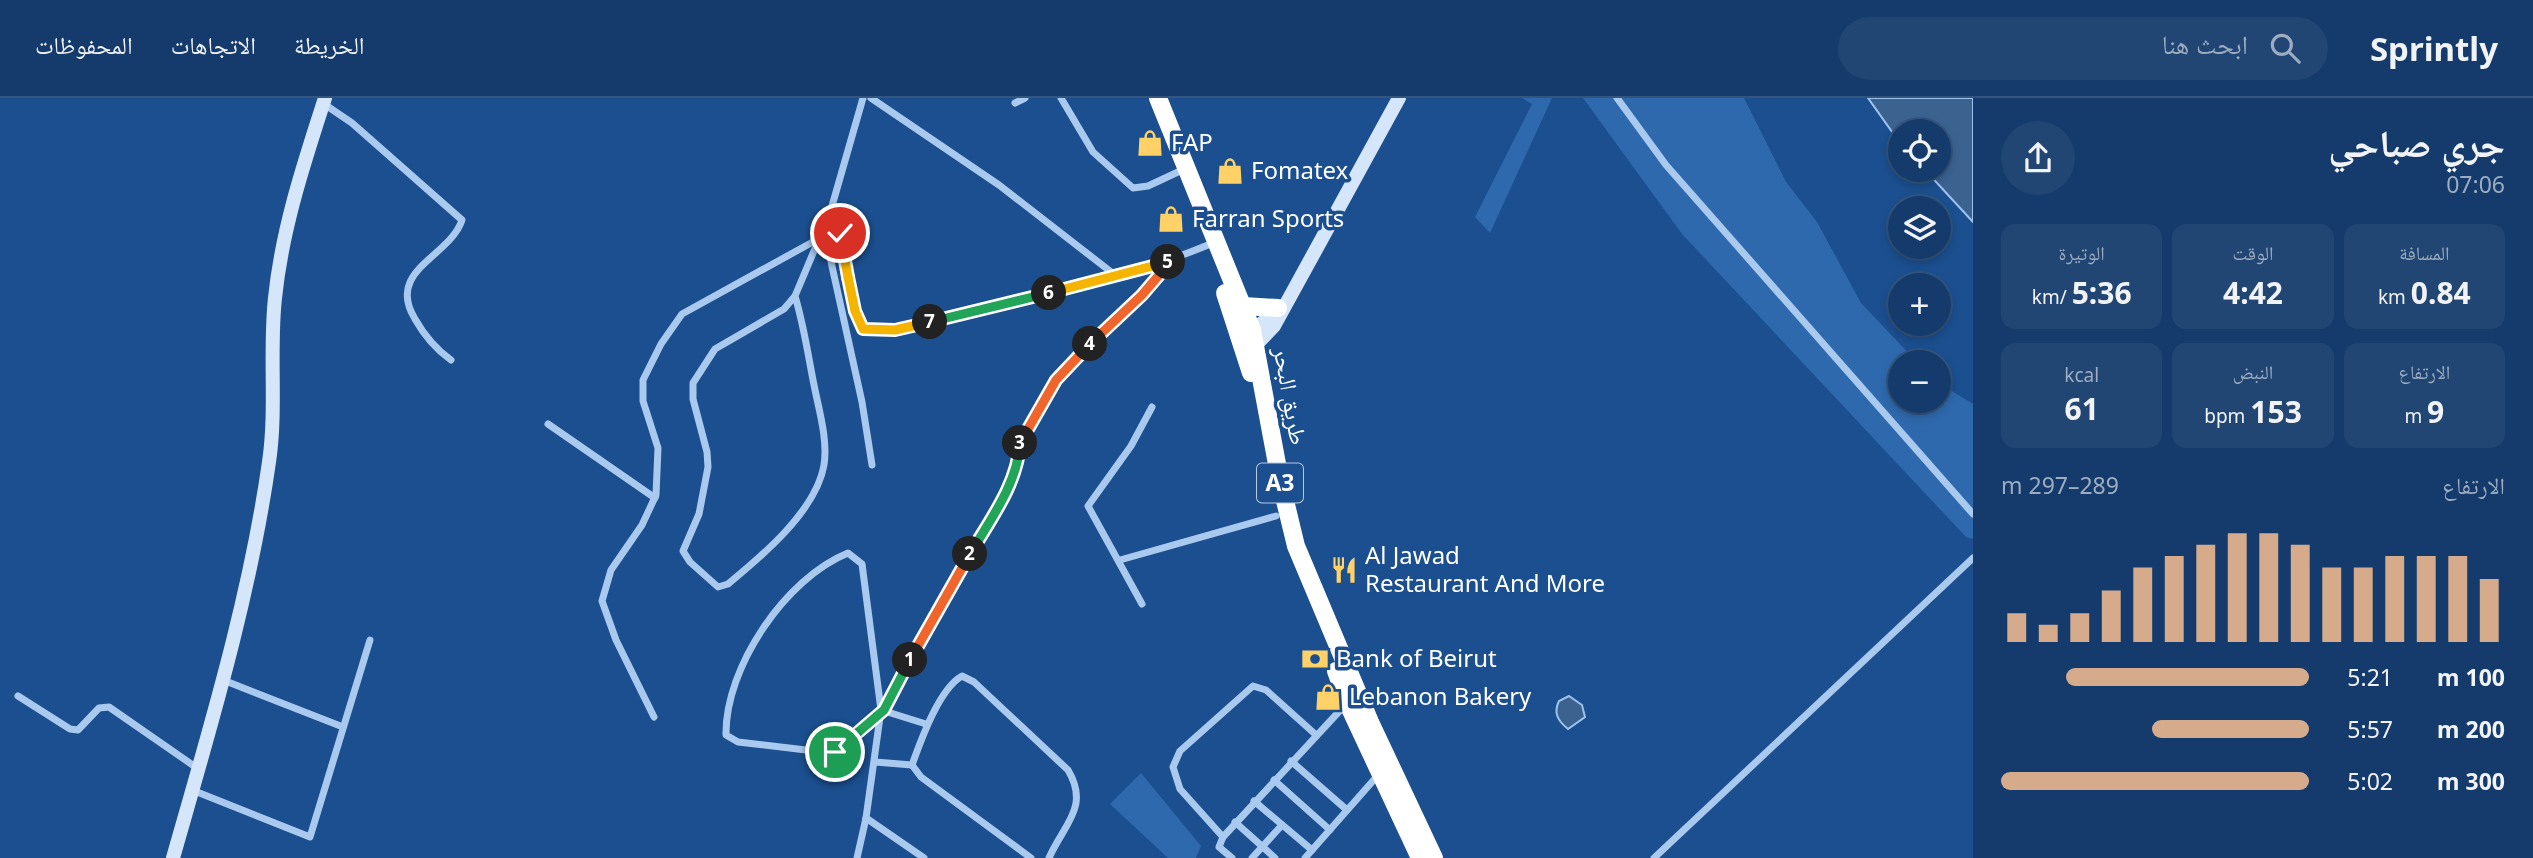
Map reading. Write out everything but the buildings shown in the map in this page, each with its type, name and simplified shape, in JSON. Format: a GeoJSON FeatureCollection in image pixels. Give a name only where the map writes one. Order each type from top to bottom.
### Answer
{"type":"FeatureCollection","features":[{"type":"Feature","properties":{"kind":"highway","name":"طريق البحر"},"geometry":{"type":"LineString","coordinates":[[1147,98],[1249,342],[1296,546],[1422,855]]}},
{"type":"Feature","properties":{"kind":"highway","name":"طريق البحر"},"geometry":{"type":"LineString","coordinates":[[1158,98],[1243,306],[1276,516],[1347,702],[1422,855]]}},
{"type":"Feature","properties":{"kind":"highway"},"geometry":{"type":"LineString","coordinates":[[1243,306],[1281,306]]}},
{"type":"Feature","properties":{"kind":"main road"},"geometry":{"type":"LineString","coordinates":[[1249,342],[1274,326],[1281,306],[1399,98]]}},
{"type":"Feature","properties":{"kind":"main road"},"geometry":{"type":"LineString","coordinates":[[173,858],[241,608],[270,458],[273,318],[280,255],[324,101]]}},
{"type":"Feature","properties":{"kind":"street"},"geometry":{"type":"LineString","coordinates":[[795,296],[822,426],[824,464],[816,489],[777,541],[728,584],[718,587],[690,562],[683,551],[699,514],[708,467],[707,452],[693,399],[694,383],[715,349],[784,309],[795,296],[828,220],[863,98]]}},
{"type":"Feature","properties":{"kind":"street"},"geometry":{"type":"LineString","coordinates":[[871,98],[999,185],[1115,275]]}},
{"type":"Feature","properties":{"kind":"street"},"geometry":{"type":"LineString","coordinates":[[1015,103],[1025,98]]}},
{"type":"Feature","properties":{"kind":"street"},"geometry":{"type":"LineString","coordinates":[[1061,98],[1093,152],[1133,188],[1148,186],[1178,172]]}},
{"type":"Feature","properties":{"kind":"street"},"geometry":{"type":"LineString","coordinates":[[1617,98],[1666,165],[1973,514]]}},
{"type":"Feature","properties":{"kind":"street"},"geometry":{"type":"LineString","coordinates":[[324,101],[462,220],[409,281],[407,296],[411,313],[420,328],[451,360]]}},
{"type":"Feature","properties":{"kind":"street"},"geometry":{"type":"LineString","coordinates":[[828,220],[840,233],[855,311],[862,327],[868,330],[895,330],[1172,260],[1208,245]]}},
{"type":"Feature","properties":{"kind":"street"},"geometry":{"type":"LineString","coordinates":[[824,229],[862,402],[872,465]]}},
{"type":"Feature","properties":{"kind":"street"},"geometry":{"type":"LineString","coordinates":[[654,717],[616,640],[602,601],[611,570],[642,525],[655,498],[659,479],[658,448],[641,389],[645,373],[682,314],[821,237]]}},
{"type":"Feature","properties":{"kind":"street"},"geometry":{"type":"LineString","coordinates":[[860,857],[881,711],[862,564],[848,553],[830,560],[796,589],[764,625],[739,673],[726,735],[733,741],[768,747],[831,753],[881,711],[1004,495],[1019,458],[1020,440],[1056,380],[1067,365],[1142,295],[1172,260]]}},
{"type":"Feature","properties":{"kind":"street"},"geometry":{"type":"LineString","coordinates":[[1142,604],[1088,506],[1116,469],[1152,407]]}},
{"type":"Feature","properties":{"kind":"street"},"geometry":{"type":"LineString","coordinates":[[548,424],[655,498]]}},
{"type":"Feature","properties":{"kind":"street"},"geometry":{"type":"LineString","coordinates":[[1120,560],[1276,516]]}},
{"type":"Feature","properties":{"kind":"street"},"geometry":{"type":"LineString","coordinates":[[1654,858],[1973,558]]}},
{"type":"Feature","properties":{"kind":"street"},"geometry":{"type":"LineString","coordinates":[[192,790],[310,837],[370,640]]}},
{"type":"Feature","properties":{"kind":"street"},"geometry":{"type":"LineString","coordinates":[[912,765],[926,724],[952,684],[959,678],[968,678],[1068,770],[1079,792],[1078,800],[1049,858]]}},
{"type":"Feature","properties":{"kind":"street"},"geometry":{"type":"LineString","coordinates":[[222,680],[343,727]]}},
{"type":"Feature","properties":{"kind":"street"},"geometry":{"type":"LineString","coordinates":[[1223,837],[1180,789],[1173,767],[1180,751],[1253,686],[1265,690],[1315,734]]}},
{"type":"Feature","properties":{"kind":"street"},"geometry":{"type":"LineString","coordinates":[[18,696],[78,730],[99,708],[109,707],[197,768]]}},
{"type":"Feature","properties":{"kind":"street"},"geometry":{"type":"LineString","coordinates":[[1232,858],[1219,847],[1223,837],[1347,702]]}},
{"type":"Feature","properties":{"kind":"street"},"geometry":{"type":"LineString","coordinates":[[881,711],[926,724]]}},
{"type":"Feature","properties":{"kind":"street"},"geometry":{"type":"LineString","coordinates":[[1292,761],[1347,810]]}},
{"type":"Feature","properties":{"kind":"street"},"geometry":{"type":"LineString","coordinates":[[875,762],[912,765],[921,777],[1031,858]]}},
{"type":"Feature","properties":{"kind":"street"},"geometry":{"type":"LineString","coordinates":[[1305,858],[1380,773]]}},
{"type":"Feature","properties":{"kind":"street"},"geometry":{"type":"LineString","coordinates":[[1274,780],[1330,830]]}},
{"type":"Feature","properties":{"kind":"street"},"geometry":{"type":"LineString","coordinates":[[1254,802],[1312,850]]}},
{"type":"Feature","properties":{"kind":"street"},"geometry":{"type":"LineString","coordinates":[[866,818],[924,858]]}},
{"type":"Feature","properties":{"kind":"street"},"geometry":{"type":"LineString","coordinates":[[1235,822],[1275,858]]}},
{"type":"Feature","properties":{"kind":"street"},"geometry":{"type":"LineString","coordinates":[[1252,858],[1282,825]]}},
{"type":"Feature","properties":{"kind":"shaded area"},"geometry":{"type":"Polygon","coordinates":[[[1522,98],[1552,98],[1490,233],[1475,217],[1532,104],[1522,98]]]}},
{"type":"Feature","properties":{"kind":"shaded area"},"geometry":{"type":"Polygon","coordinates":[[[1583,98],[1744,98],[1786,182],[1817,222],[1861,303],[1888,331],[1888,336],[1892,336],[1906,350],[1888,350],[1888,413],[1951,413],[1951,390],[1973,404],[1973,539],[1966,537],[1682,234],[1583,98]]]}},
{"type":"Feature","properties":{"kind":"shaded area"},"geometry":{"type":"Polygon","coordinates":[[[1868,98],[1973,98],[1973,222],[1936,182],[1951,182],[1951,119],[1888,119],[1888,126],[1868,98]]]}},
{"type":"Feature","properties":{"kind":"shaded area"},"geometry":{"type":"Polygon","coordinates":[[[1569,696],[1582,705],[1585,717],[1568,729],[1559,720],[1556,709],[1559,701],[1569,696]]]}},
{"type":"Feature","properties":{"kind":"shaded area"},"geometry":{"type":"Polygon","coordinates":[[[1141,773],[1201,846],[1196,858],[1168,858],[1110,804],[1141,773]]]}},
{"type":"Feature","properties":{"kind":"place","name":"FAP"},"geometry":{"type":"Point","coordinates":[1150,143]}},
{"type":"Feature","properties":{"kind":"place","name":"Fomatex"},"geometry":{"type":"Point","coordinates":[1230,171]}},
{"type":"Feature","properties":{"kind":"place","name":"Farran Sports"},"geometry":{"type":"Point","coordinates":[1171,219]}},
{"type":"Feature","properties":{"kind":"place","name":"Al Jawad Restaurant And More"},"geometry":{"type":"Point","coordinates":[1344,570]}},
{"type":"Feature","properties":{"kind":"place","name":"Bank of Beirut"},"geometry":{"type":"Point","coordinates":[1315,659]}},
{"type":"Feature","properties":{"kind":"place","name":"Lebanon Bakery"},"geometry":{"type":"Point","coordinates":[1328,697]}},
{"type":"Feature","properties":{"kind":"route"},"geometry":{"type":"LineString","coordinates":[[835,752],[868,720],[884,710],[1004,495],[1019,458],[1020,440],[1056,380],[1067,365],[1118,320],[1172,260],[895,330],[868,330],[863,329],[855,311],[840,233]]}}]}
